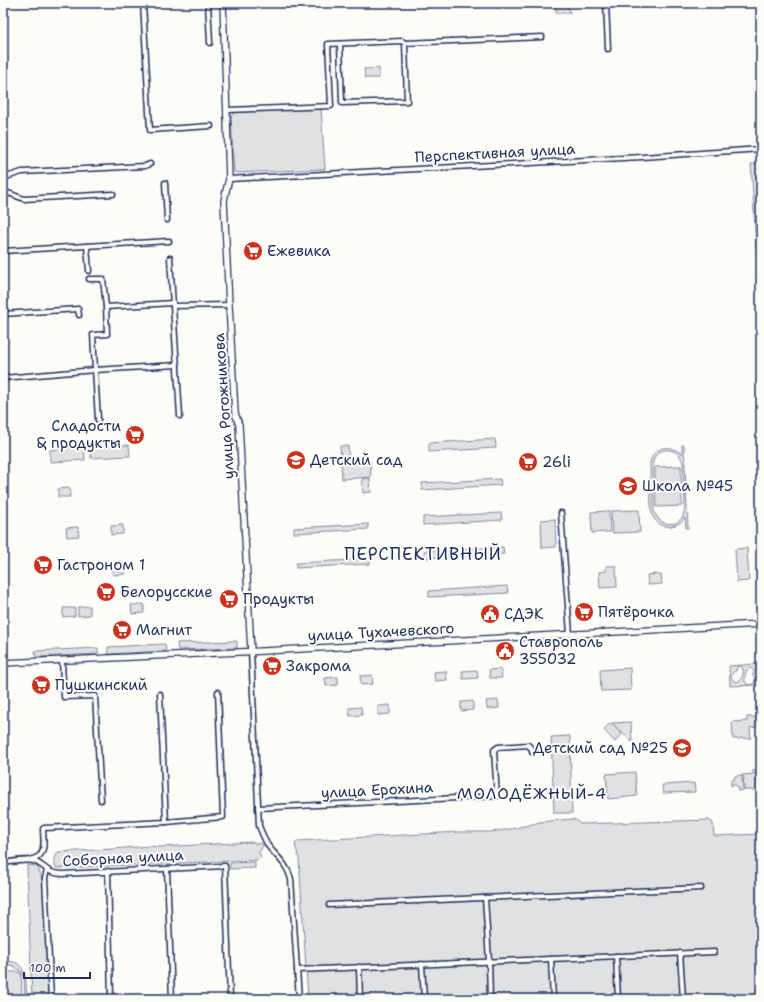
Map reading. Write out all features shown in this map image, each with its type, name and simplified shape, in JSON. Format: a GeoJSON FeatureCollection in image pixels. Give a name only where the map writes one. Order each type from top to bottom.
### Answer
{"type":"FeatureCollection","features":[{"type":"Feature","properties":{"kind":"main road","name":"улица Рогожникова"},"geometry":{"type":"LineString","coordinates":[[223,3],[228,110],[229,178],[224,201],[235,412],[239,425],[251,651]]}},
{"type":"Feature","properties":{"kind":"main road","name":"улица Тухачевского"},"geometry":{"type":"LineString","coordinates":[[3,663],[761,624]]}},
{"type":"Feature","properties":{"kind":"street"},"geometry":{"type":"LineString","coordinates":[[143,3],[150,130],[211,126]]}},
{"type":"Feature","properties":{"kind":"street"},"geometry":{"type":"LineString","coordinates":[[208,3],[210,43]]}},
{"type":"Feature","properties":{"kind":"street"},"geometry":{"type":"LineString","coordinates":[[606,3],[608,49]]}},
{"type":"Feature","properties":{"kind":"street"},"geometry":{"type":"LineString","coordinates":[[228,110],[331,106],[328,44],[402,41],[405,43],[542,37]]}},
{"type":"Feature","properties":{"kind":"street"},"geometry":{"type":"LineString","coordinates":[[340,44],[342,103],[407,101],[405,43]]}},
{"type":"Feature","properties":{"kind":"street","name":"Перспективная улица"},"geometry":{"type":"LineString","coordinates":[[229,178],[642,157],[761,149]]}},
{"type":"Feature","properties":{"kind":"street"},"geometry":{"type":"LineString","coordinates":[[3,178],[22,172],[145,166],[150,164]]}},
{"type":"Feature","properties":{"kind":"street"},"geometry":{"type":"LineString","coordinates":[[165,183],[167,220]]}},
{"type":"Feature","properties":{"kind":"street"},"geometry":{"type":"LineString","coordinates":[[5,192],[24,199],[113,194]]}},
{"type":"Feature","properties":{"kind":"street"},"geometry":{"type":"LineString","coordinates":[[3,252],[169,241]]}},
{"type":"Feature","properties":{"kind":"street"},"geometry":{"type":"LineString","coordinates":[[87,246],[89,271]]}},
{"type":"Feature","properties":{"kind":"street"},"geometry":{"type":"LineString","coordinates":[[170,258],[180,416]]}},
{"type":"Feature","properties":{"kind":"street"},"geometry":{"type":"LineString","coordinates":[[89,279],[103,279],[106,307],[107,334],[93,335],[98,420]]}},
{"type":"Feature","properties":{"kind":"street"},"geometry":{"type":"LineString","coordinates":[[106,307],[229,305]]}},
{"type":"Feature","properties":{"kind":"street"},"geometry":{"type":"LineString","coordinates":[[3,314],[78,309],[79,315]]}},
{"type":"Feature","properties":{"kind":"street"},"geometry":{"type":"LineString","coordinates":[[3,378],[177,365]]}},
{"type":"Feature","properties":{"kind":"street"},"geometry":{"type":"LineString","coordinates":[[561,513],[570,634]]}},
{"type":"Feature","properties":{"kind":"street","name":"улица Рогожникова"},"geometry":{"type":"LineString","coordinates":[[251,651],[259,826],[268,846],[285,864],[290,876],[299,999]]}},
{"type":"Feature","properties":{"kind":"street"},"geometry":{"type":"LineString","coordinates":[[62,660],[64,697],[95,696],[101,800]]}},
{"type":"Feature","properties":{"kind":"street"},"geometry":{"type":"LineString","coordinates":[[3,863],[29,860],[36,858],[41,854],[44,828],[166,822],[223,817],[218,692]]}},
{"type":"Feature","properties":{"kind":"street"},"geometry":{"type":"LineString","coordinates":[[160,694],[166,822]]}},
{"type":"Feature","properties":{"kind":"street","name":"улица Ерохина"},"geometry":{"type":"LineString","coordinates":[[258,808],[496,796],[494,750],[498,747],[528,745],[532,749],[532,752]]}},
{"type":"Feature","properties":{"kind":"street","name":"Соборная улица"},"geometry":{"type":"LineString","coordinates":[[29,860],[36,862],[53,873],[62,874],[225,866],[230,999]]}},
{"type":"Feature","properties":{"kind":"street"},"geometry":{"type":"LineString","coordinates":[[167,869],[172,999]]}},
{"type":"Feature","properties":{"kind":"street"},"geometry":{"type":"LineString","coordinates":[[47,870],[46,878],[51,999]]}},
{"type":"Feature","properties":{"kind":"street"},"geometry":{"type":"LineString","coordinates":[[108,871],[111,999]]}},
{"type":"Feature","properties":{"kind":"street"},"geometry":{"type":"LineString","coordinates":[[329,905],[700,888]]}},
{"type":"Feature","properties":{"kind":"street"},"geometry":{"type":"LineString","coordinates":[[485,898],[490,999]]}},
{"type":"Feature","properties":{"kind":"street"},"geometry":{"type":"LineString","coordinates":[[297,970],[359,966],[714,952]]}},
{"type":"Feature","properties":{"kind":"street"},"geometry":{"type":"LineString","coordinates":[[680,953],[683,999]]}},
{"type":"Feature","properties":{"kind":"street"},"geometry":{"type":"LineString","coordinates":[[616,956],[618,999]]}},
{"type":"Feature","properties":{"kind":"street"},"geometry":{"type":"LineString","coordinates":[[551,959],[553,999]]}},
{"type":"Feature","properties":{"kind":"street"},"geometry":{"type":"LineString","coordinates":[[422,964],[424,999]]}},
{"type":"Feature","properties":{"kind":"street"},"geometry":{"type":"LineString","coordinates":[[359,966],[360,999]]}},
{"type":"Feature","properties":{"kind":"shaded area"},"geometry":{"type":"Polygon","coordinates":[[[556,3],[565,5],[570,13],[556,13],[556,3]]]}},
{"type":"Feature","properties":{"kind":"shaded area"},"geometry":{"type":"Polygon","coordinates":[[[379,68],[379,78],[365,78],[364,69],[379,68]]]}},
{"type":"Feature","properties":{"kind":"shaded area"},"geometry":{"type":"Polygon","coordinates":[[[321,108],[325,169],[234,172],[231,117],[234,113],[321,108]]]}},
{"type":"Feature","properties":{"kind":"shaded area"},"geometry":{"type":"Polygon","coordinates":[[[751,164],[761,164],[761,325],[751,164]]]}},
{"type":"Feature","properties":{"kind":"shaded area"},"geometry":{"type":"Polygon","coordinates":[[[495,439],[496,448],[429,452],[429,443],[495,439]]]}},
{"type":"Feature","properties":{"kind":"shaded area"},"geometry":{"type":"Polygon","coordinates":[[[129,445],[130,456],[91,458],[90,447],[129,445]]]}},
{"type":"Feature","properties":{"kind":"shaded area"},"geometry":{"type":"Polygon","coordinates":[[[682,445],[684,445],[688,528],[686,528],[685,518],[675,525],[664,526],[659,524],[655,520],[651,509],[650,462],[652,456],[659,449],[663,448],[673,449],[682,454],[682,445]],[[664,450],[656,455],[653,461],[654,512],[659,520],[666,524],[676,523],[683,517],[685,507],[683,463],[681,457],[671,450],[664,450]]]}},
{"type":"Feature","properties":{"kind":"shaded area"},"geometry":{"type":"Polygon","coordinates":[[[340,446],[348,446],[349,459],[341,460],[340,446]]]}},
{"type":"Feature","properties":{"kind":"shaded area"},"geometry":{"type":"Polygon","coordinates":[[[84,447],[85,460],[50,462],[50,450],[84,447]]]}},
{"type":"Feature","properties":{"kind":"shaded area"},"geometry":{"type":"Polygon","coordinates":[[[370,461],[371,477],[342,479],[341,462],[370,461]]]}},
{"type":"Feature","properties":{"kind":"shaded area"},"geometry":{"type":"Polygon","coordinates":[[[681,466],[682,506],[656,507],[655,467],[681,466]]]}},
{"type":"Feature","properties":{"kind":"shaded area"},"geometry":{"type":"Polygon","coordinates":[[[370,478],[371,492],[363,493],[362,479],[370,478]]]}},
{"type":"Feature","properties":{"kind":"shaded area"},"geometry":{"type":"Polygon","coordinates":[[[500,479],[501,485],[422,490],[422,483],[500,479]]]}},
{"type":"Feature","properties":{"kind":"shaded area"},"geometry":{"type":"Polygon","coordinates":[[[70,488],[70,497],[58,497],[58,489],[70,488]]]}},
{"type":"Feature","properties":{"kind":"shaded area"},"geometry":{"type":"Polygon","coordinates":[[[639,510],[640,532],[612,533],[611,511],[639,510]]]}},
{"type":"Feature","properties":{"kind":"shaded area"},"geometry":{"type":"Polygon","coordinates":[[[609,511],[610,532],[592,533],[591,512],[609,511]]]}},
{"type":"Feature","properties":{"kind":"shaded area"},"geometry":{"type":"Polygon","coordinates":[[[501,513],[502,520],[423,525],[423,517],[501,513]]]}},
{"type":"Feature","properties":{"kind":"shaded area"},"geometry":{"type":"Polygon","coordinates":[[[555,519],[556,547],[542,548],[541,520],[555,519]]]}},
{"type":"Feature","properties":{"kind":"shaded area"},"geometry":{"type":"Polygon","coordinates":[[[368,524],[368,529],[294,533],[294,528],[368,524]]]}},
{"type":"Feature","properties":{"kind":"shaded area"},"geometry":{"type":"Polygon","coordinates":[[[123,525],[123,534],[111,535],[111,526],[123,525]]]}},
{"type":"Feature","properties":{"kind":"shaded area"},"geometry":{"type":"Polygon","coordinates":[[[78,527],[79,536],[67,537],[66,528],[78,527]]]}},
{"type":"Feature","properties":{"kind":"shaded area"},"geometry":{"type":"Polygon","coordinates":[[[503,547],[504,554],[425,558],[424,551],[503,547]]]}},
{"type":"Feature","properties":{"kind":"shaded area"},"geometry":{"type":"Polygon","coordinates":[[[747,548],[749,581],[737,582],[735,549],[747,548]]]}},
{"type":"Feature","properties":{"kind":"shaded area"},"geometry":{"type":"Polygon","coordinates":[[[370,559],[370,564],[296,568],[296,563],[370,559]]]}},
{"type":"Feature","properties":{"kind":"shaded area"},"geometry":{"type":"Polygon","coordinates":[[[124,565],[125,574],[113,575],[112,566],[124,565]]]}},
{"type":"Feature","properties":{"kind":"shaded area"},"geometry":{"type":"Polygon","coordinates":[[[606,566],[616,566],[617,587],[600,588],[599,572],[606,571],[606,566]]]}},
{"type":"Feature","properties":{"kind":"shaded area"},"geometry":{"type":"Polygon","coordinates":[[[647,575],[661,575],[662,584],[648,585],[647,575]]]}},
{"type":"Feature","properties":{"kind":"shaded area"},"geometry":{"type":"Polygon","coordinates":[[[507,586],[508,593],[429,597],[429,591],[507,586]]]}},
{"type":"Feature","properties":{"kind":"shaded area"},"geometry":{"type":"Polygon","coordinates":[[[144,604],[144,613],[132,614],[131,605],[144,604]]]}},
{"type":"Feature","properties":{"kind":"shaded area"},"geometry":{"type":"Polygon","coordinates":[[[90,606],[90,615],[78,616],[78,607],[90,606]]]}},
{"type":"Feature","properties":{"kind":"shaded area"},"geometry":{"type":"Polygon","coordinates":[[[63,608],[75,608],[75,616],[63,617],[63,608]]]}},
{"type":"Feature","properties":{"kind":"shaded area"},"geometry":{"type":"Polygon","coordinates":[[[237,641],[237,648],[178,650],[177,643],[237,641]]]}},
{"type":"Feature","properties":{"kind":"shaded area"},"geometry":{"type":"Polygon","coordinates":[[[165,644],[166,651],[108,654],[108,647],[165,644]]]}},
{"type":"Feature","properties":{"kind":"shaded area"},"geometry":{"type":"Polygon","coordinates":[[[98,648],[98,654],[36,657],[35,651],[98,648]]]}},
{"type":"Feature","properties":{"kind":"shaded area"},"geometry":{"type":"Polygon","coordinates":[[[756,664],[757,685],[730,686],[729,666],[756,664]],[[739,666],[732,675],[732,679],[736,682],[741,679],[744,670],[739,666]],[[750,668],[746,672],[745,678],[745,682],[749,685],[753,684],[755,680],[752,675],[754,674],[754,671],[750,668]]]}},
{"type":"Feature","properties":{"kind":"shaded area"},"geometry":{"type":"Polygon","coordinates":[[[630,668],[631,690],[601,691],[600,670],[630,668]]]}},
{"type":"Feature","properties":{"kind":"shaded area"},"geometry":{"type":"Polygon","coordinates":[[[501,669],[502,678],[490,678],[489,670],[501,669]]]}},
{"type":"Feature","properties":{"kind":"shaded area"},"geometry":{"type":"Polygon","coordinates":[[[477,670],[478,678],[463,679],[462,671],[477,670]]]}},
{"type":"Feature","properties":{"kind":"shaded area"},"geometry":{"type":"Polygon","coordinates":[[[446,671],[447,680],[435,681],[434,672],[446,671]]]}},
{"type":"Feature","properties":{"kind":"shaded area"},"geometry":{"type":"Polygon","coordinates":[[[372,675],[373,684],[361,685],[360,676],[372,675]]]}},
{"type":"Feature","properties":{"kind":"shaded area"},"geometry":{"type":"Polygon","coordinates":[[[338,677],[338,685],[326,686],[325,678],[338,677]]]}},
{"type":"Feature","properties":{"kind":"shaded area"},"geometry":{"type":"Polygon","coordinates":[[[498,700],[499,708],[487,709],[486,701],[498,700]]]}},
{"type":"Feature","properties":{"kind":"shaded area"},"geometry":{"type":"Polygon","coordinates":[[[473,701],[473,710],[461,711],[461,702],[473,701]]]}},
{"type":"Feature","properties":{"kind":"shaded area"},"geometry":{"type":"Polygon","coordinates":[[[390,705],[390,714],[378,715],[378,706],[390,705]]]}},
{"type":"Feature","properties":{"kind":"shaded area"},"geometry":{"type":"Polygon","coordinates":[[[361,707],[362,715],[350,716],[349,708],[361,707]]]}},
{"type":"Feature","properties":{"kind":"shaded area"},"geometry":{"type":"Polygon","coordinates":[[[747,717],[756,717],[757,727],[750,728],[751,738],[733,739],[732,722],[747,721],[747,717]]]}},
{"type":"Feature","properties":{"kind":"shaded area"},"geometry":{"type":"Polygon","coordinates":[[[631,722],[632,742],[612,723],[631,722]]]}},
{"type":"Feature","properties":{"kind":"shaded area"},"geometry":{"type":"Polygon","coordinates":[[[610,723],[622,734],[615,742],[604,730],[610,723]]]}},
{"type":"Feature","properties":{"kind":"shaded area"},"geometry":{"type":"Polygon","coordinates":[[[570,736],[572,813],[554,813],[551,737],[570,736]]]}},
{"type":"Feature","properties":{"kind":"shaded area"},"geometry":{"type":"Polygon","coordinates":[[[756,770],[757,790],[744,790],[743,775],[754,774],[752,771],[756,770]]]}},
{"type":"Feature","properties":{"kind":"shaded area"},"geometry":{"type":"Polygon","coordinates":[[[635,772],[637,796],[608,799],[606,774],[635,772]]]}},
{"type":"Feature","properties":{"kind":"shaded area"},"geometry":{"type":"Polygon","coordinates":[[[742,775],[743,790],[737,791],[739,788],[734,784],[731,786],[731,780],[734,780],[735,776],[742,775]]]}},
{"type":"Feature","properties":{"kind":"shaded area"},"geometry":{"type":"Polygon","coordinates":[[[694,783],[695,792],[663,793],[662,785],[694,783]]]}},
{"type":"Feature","properties":{"kind":"shaded area"},"geometry":{"type":"Polygon","coordinates":[[[572,819],[576,820],[580,824],[709,820],[713,823],[714,836],[761,834],[761,999],[308,999],[299,859],[295,844],[297,841],[459,832],[490,832],[540,822],[572,819]]]}},
{"type":"Feature","properties":{"kind":"shaded area"},"geometry":{"type":"Polygon","coordinates":[[[252,842],[257,844],[261,843],[263,845],[259,853],[261,857],[258,860],[56,868],[55,864],[55,858],[58,852],[149,846],[159,847],[252,842]]]}},
{"type":"Feature","properties":{"kind":"shaded area"},"geometry":{"type":"Polygon","coordinates":[[[255,862],[255,868],[230,869],[230,863],[255,862]]]}},
{"type":"Feature","properties":{"kind":"shaded area"},"geometry":{"type":"Polygon","coordinates":[[[27,865],[37,866],[44,886],[49,999],[32,999],[27,865]]]}},
{"type":"Feature","properties":{"kind":"shaded area"},"geometry":{"type":"Polygon","coordinates":[[[11,961],[17,963],[21,967],[26,979],[27,999],[25,999],[24,978],[21,972],[13,966],[3,965],[3,962],[11,961]]]}},
{"type":"Feature","properties":{"kind":"shaded area"},"geometry":{"type":"Polygon","coordinates":[[[3,972],[21,972],[22,999],[3,999],[3,972]]]}},
{"type":"Feature","properties":{"kind":"place","name":"Ежевика"},"geometry":{"type":"Point","coordinates":[253,251]}},
{"type":"Feature","properties":{"kind":"place","name":"Сладости & продукты"},"geometry":{"type":"Point","coordinates":[135,435]}},
{"type":"Feature","properties":{"kind":"place","name":"Детский сад"},"geometry":{"type":"Point","coordinates":[296,460]}},
{"type":"Feature","properties":{"kind":"place","name":"26li"},"geometry":{"type":"Point","coordinates":[528,462]}},
{"type":"Feature","properties":{"kind":"place","name":"Школа №45"},"geometry":{"type":"Point","coordinates":[628,486]}},
{"type":"Feature","properties":{"kind":"place","name":"Гастроном 1"},"geometry":{"type":"Point","coordinates":[43,565]}},
{"type":"Feature","properties":{"kind":"place","name":"Белорусские"},"geometry":{"type":"Point","coordinates":[106,592]}},
{"type":"Feature","properties":{"kind":"place","name":"Продукты"},"geometry":{"type":"Point","coordinates":[229,599]}},
{"type":"Feature","properties":{"kind":"place","name":"Пятёрочка"},"geometry":{"type":"Point","coordinates":[584,612]}},
{"type":"Feature","properties":{"kind":"place","name":"СДЭК"},"geometry":{"type":"Point","coordinates":[490,614]}},
{"type":"Feature","properties":{"kind":"place","name":"Магнит"},"geometry":{"type":"Point","coordinates":[122,630]}},
{"type":"Feature","properties":{"kind":"place","name":"Ставрополь 355032"},"geometry":{"type":"Point","coordinates":[505,651]}},
{"type":"Feature","properties":{"kind":"place","name":"Закрома"},"geometry":{"type":"Point","coordinates":[272,666]}},
{"type":"Feature","properties":{"kind":"place","name":"Пушкинский"},"geometry":{"type":"Point","coordinates":[41,685]}},
{"type":"Feature","properties":{"kind":"place","name":"Детский сад №25"},"geometry":{"type":"Point","coordinates":[682,748]}},
{"type":"Feature","properties":{"kind":"district","name":"ПЕРСПЕКТИВНЫЙ"},"geometry":{"type":"Point","coordinates":[423,554]}},
{"type":"Feature","properties":{"kind":"district","name":"МОЛОДЁЖНЫЙ-4"},"geometry":{"type":"Point","coordinates":[532,793]}}]}
